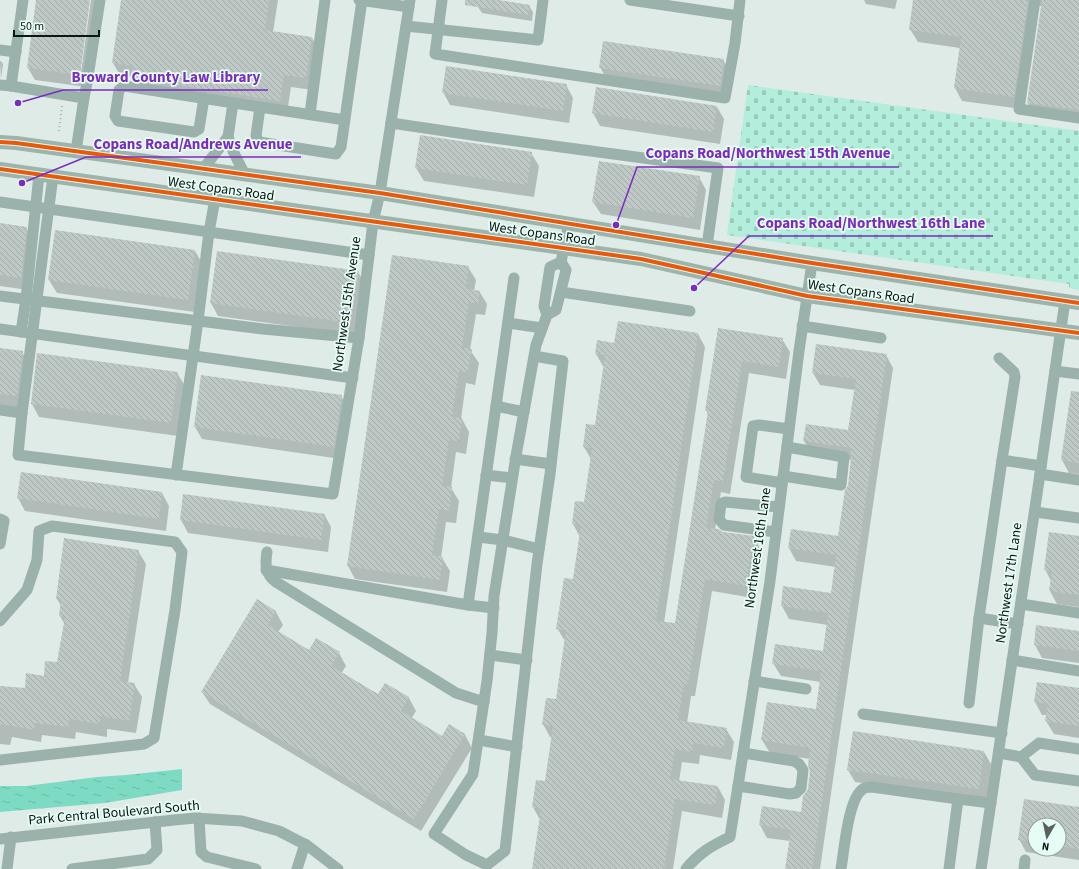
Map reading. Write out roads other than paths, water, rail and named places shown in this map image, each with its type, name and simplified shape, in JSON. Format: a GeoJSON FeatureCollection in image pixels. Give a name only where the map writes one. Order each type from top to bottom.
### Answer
{"type":"FeatureCollection","features":[{"type":"Feature","properties":{"kind":"main road","name":"West Copans Road"},"geometry":{"type":"LineString","coordinates":[[0,142],[380,193],[812,263],[1079,303]]}},
{"type":"Feature","properties":{"kind":"main road","name":"West Copans Road"},"geometry":{"type":"LineString","coordinates":[[0,169],[373,222],[563,255],[641,259],[807,296],[1079,333]]}},
{"type":"Feature","properties":{"kind":"street"},"geometry":{"type":"LineString","coordinates":[[23,0],[16,52],[6,86],[84,98]]}},
{"type":"Feature","properties":{"kind":"street"},"geometry":{"type":"LineString","coordinates":[[76,151],[100,0]]}},
{"type":"Feature","properties":{"kind":"street"},"geometry":{"type":"LineString","coordinates":[[310,114],[325,0]]}},
{"type":"Feature","properties":{"kind":"street"},"geometry":{"type":"LineString","coordinates":[[359,0],[410,4]]}},
{"type":"Feature","properties":{"kind":"street"},"geometry":{"type":"LineString","coordinates":[[260,107],[256,136],[259,142],[336,154],[341,147],[362,0]]}},
{"type":"Feature","properties":{"kind":"street"},"geometry":{"type":"LineString","coordinates":[[442,0],[435,54],[725,98],[735,43],[740,0]]}},
{"type":"Feature","properties":{"kind":"street"},"geometry":{"type":"LineString","coordinates":[[406,26],[538,40],[543,0]]}},
{"type":"Feature","properties":{"kind":"street"},"geometry":{"type":"LineString","coordinates":[[630,0],[738,16]]}},
{"type":"Feature","properties":{"kind":"street"},"geometry":{"type":"LineString","coordinates":[[1035,0],[1019,109],[1079,118]]}},
{"type":"Feature","properties":{"kind":"street","name":"Northwest 15th Avenue"},"geometry":{"type":"LineString","coordinates":[[176,474],[333,494],[359,338],[373,222],[380,193],[410,4]]}},
{"type":"Feature","properties":{"kind":"street"},"geometry":{"type":"LineString","coordinates":[[0,50],[16,52]]}},
{"type":"Feature","properties":{"kind":"street"},"geometry":{"type":"LineString","coordinates":[[204,98],[199,129],[194,132],[118,121],[115,116],[119,90],[124,86],[204,98],[233,103],[310,114],[345,120]]}},
{"type":"Feature","properties":{"kind":"street"},"geometry":{"type":"LineString","coordinates":[[233,103],[228,137],[233,151],[245,174]]}},
{"type":"Feature","properties":{"kind":"street"},"geometry":{"type":"LineString","coordinates":[[391,123],[718,168],[707,246]]}},
{"type":"Feature","properties":{"kind":"street"},"geometry":{"type":"LineString","coordinates":[[203,169],[228,137]]}},
{"type":"Feature","properties":{"kind":"street"},"geometry":{"type":"LineString","coordinates":[[20,332],[26,299],[38,174]]}},
{"type":"Feature","properties":{"kind":"street"},"geometry":{"type":"LineString","coordinates":[[53,176],[22,413],[18,455],[176,474],[209,232],[215,200]]}},
{"type":"Feature","properties":{"kind":"street"},"geometry":{"type":"LineString","coordinates":[[0,202],[369,255]]}},
{"type":"Feature","properties":{"kind":"street"},"geometry":{"type":"LineString","coordinates":[[547,315],[556,310],[561,292],[566,270],[563,255],[569,224]]}},
{"type":"Feature","properties":{"kind":"street"},"geometry":{"type":"LineString","coordinates":[[534,356],[564,361],[539,549],[505,851],[487,865],[466,855],[434,834],[474,774],[490,655],[494,596],[515,459],[536,345],[547,315],[544,306],[550,267],[563,255]]}},
{"type":"Feature","properties":{"kind":"street","name":"Northwest 16th Lane"},"geometry":{"type":"LineString","coordinates":[[686,869],[700,854],[730,837],[770,581],[802,326],[812,263]]}},
{"type":"Feature","properties":{"kind":"street"},"geometry":{"type":"LineString","coordinates":[[468,605],[514,278]]}},
{"type":"Feature","properties":{"kind":"street"},"geometry":{"type":"LineString","coordinates":[[561,292],[690,311]]}},
{"type":"Feature","properties":{"kind":"street"},"geometry":{"type":"LineString","coordinates":[[0,296],[263,329],[359,338]]}},
{"type":"Feature","properties":{"kind":"street","name":"Northwest 17th Lane"},"geometry":{"type":"LineString","coordinates":[[981,869],[1065,301]]}},
{"type":"Feature","properties":{"kind":"street"},"geometry":{"type":"LineString","coordinates":[[508,323],[542,328]]}},
{"type":"Feature","properties":{"kind":"street"},"geometry":{"type":"LineString","coordinates":[[802,326],[881,338]]}},
{"type":"Feature","properties":{"kind":"street"},"geometry":{"type":"LineString","coordinates":[[0,329],[352,378]]}},
{"type":"Feature","properties":{"kind":"street"},"geometry":{"type":"LineString","coordinates":[[970,703],[979,618],[1015,377],[1014,372],[998,358]]}},
{"type":"Feature","properties":{"kind":"street"},"geometry":{"type":"LineString","coordinates":[[1055,371],[1079,374]]}},
{"type":"Feature","properties":{"kind":"street"},"geometry":{"type":"LineString","coordinates":[[496,406],[524,412]]}},
{"type":"Feature","properties":{"kind":"street"},"geometry":{"type":"LineString","coordinates":[[0,410],[22,413]]}},
{"type":"Feature","properties":{"kind":"street"},"geometry":{"type":"LineString","coordinates":[[787,448],[844,457],[841,485],[746,477],[753,426],[759,425],[789,429]]}},
{"type":"Feature","properties":{"kind":"street"},"geometry":{"type":"LineString","coordinates":[[515,459],[551,464]]}},
{"type":"Feature","properties":{"kind":"street"},"geometry":{"type":"LineString","coordinates":[[1002,460],[1079,480]]}},
{"type":"Feature","properties":{"kind":"street"},"geometry":{"type":"LineString","coordinates":[[486,475],[512,478]]}},
{"type":"Feature","properties":{"kind":"street"},"geometry":{"type":"LineString","coordinates":[[776,532],[724,525],[719,519],[721,504],[725,502],[779,507]]}},
{"type":"Feature","properties":{"kind":"street"},"geometry":{"type":"LineString","coordinates":[[1035,512],[1079,518]]}},
{"type":"Feature","properties":{"kind":"street"},"geometry":{"type":"LineString","coordinates":[[0,519],[4,521],[0,544]]}},
{"type":"Feature","properties":{"kind":"street"},"geometry":{"type":"LineString","coordinates":[[0,621],[26,590],[37,560],[39,531],[52,526],[175,542],[182,552],[154,738],[144,744],[0,760]]}},
{"type":"Feature","properties":{"kind":"street"},"geometry":{"type":"LineString","coordinates":[[478,537],[503,540],[539,549]]}},
{"type":"Feature","properties":{"kind":"street"},"geometry":{"type":"LineString","coordinates":[[266,552],[266,570],[269,576],[276,582],[456,693],[484,702]]}},
{"type":"Feature","properties":{"kind":"street"},"geometry":{"type":"LineString","coordinates":[[266,570],[468,605],[494,608]]}},
{"type":"Feature","properties":{"kind":"street"},"geometry":{"type":"LineString","coordinates":[[1021,604],[1079,613]]}},
{"type":"Feature","properties":{"kind":"street"},"geometry":{"type":"LineString","coordinates":[[979,618],[1018,624]]}},
{"type":"Feature","properties":{"kind":"street"},"geometry":{"type":"LineString","coordinates":[[490,655],[527,660]]}},
{"type":"Feature","properties":{"kind":"street"},"geometry":{"type":"LineString","coordinates":[[1012,660],[1079,671]]}},
{"type":"Feature","properties":{"kind":"street"},"geometry":{"type":"LineString","coordinates":[[754,682],[806,689]]}},
{"type":"Feature","properties":{"kind":"street"},"geometry":{"type":"LineString","coordinates":[[863,714],[1002,733]]}},
{"type":"Feature","properties":{"kind":"street"},"geometry":{"type":"LineString","coordinates":[[479,740],[517,747]]}},
{"type":"Feature","properties":{"kind":"street"},"geometry":{"type":"LineString","coordinates":[[1021,757],[1039,743],[1079,749]]}},
{"type":"Feature","properties":{"kind":"street"},"geometry":{"type":"LineString","coordinates":[[738,786],[790,794],[796,793],[801,788],[803,770],[799,764],[794,761],[743,753]]}},
{"type":"Feature","properties":{"kind":"street"},"geometry":{"type":"LineString","coordinates":[[999,754],[1021,757],[1035,775],[1079,781]]}},
{"type":"Feature","properties":{"kind":"street"},"geometry":{"type":"LineString","coordinates":[[841,869],[848,824],[853,805],[858,794],[864,788],[872,787],[991,803]]}},
{"type":"Feature","properties":{"kind":"street"},"geometry":{"type":"LineString","coordinates":[[949,869],[958,799]]}},
{"type":"Feature","properties":{"kind":"street"},"geometry":{"type":"LineString","coordinates":[[199,818],[201,852],[207,857],[256,869]]}},
{"type":"Feature","properties":{"kind":"street","name":"Park Central Boulevard South"},"geometry":{"type":"LineString","coordinates":[[6,838],[199,818],[242,821],[279,831],[305,844],[338,869]]}},
{"type":"Feature","properties":{"kind":"street"},"geometry":{"type":"LineString","coordinates":[[72,869],[148,859],[157,850],[155,822]]}},
{"type":"Feature","properties":{"kind":"street"},"geometry":{"type":"LineString","coordinates":[[6,838],[7,869]]}},
{"type":"Feature","properties":{"kind":"street"},"geometry":{"type":"LineString","coordinates":[[296,869],[305,844]]}},
{"type":"Feature","properties":{"kind":"water"},"geometry":{"type":"Polygon","coordinates":[[[182,769],[182,790],[105,803],[0,812],[0,786],[26,786],[97,777],[182,769]]]}},
{"type":"Feature","properties":{"kind":"place","name":"Broward County Law Library"},"geometry":{"type":"Point","coordinates":[18,103]}},
{"type":"Feature","properties":{"kind":"place","name":"Copans Road/Andrews Avenue"},"geometry":{"type":"Point","coordinates":[22,183]}},
{"type":"Feature","properties":{"kind":"place","name":"Copans Road/Northwest 15th Avenue"},"geometry":{"type":"Point","coordinates":[616,225]}},
{"type":"Feature","properties":{"kind":"place","name":"Copans Road/Northwest 16th Lane"},"geometry":{"type":"Point","coordinates":[694,288]}}]}
